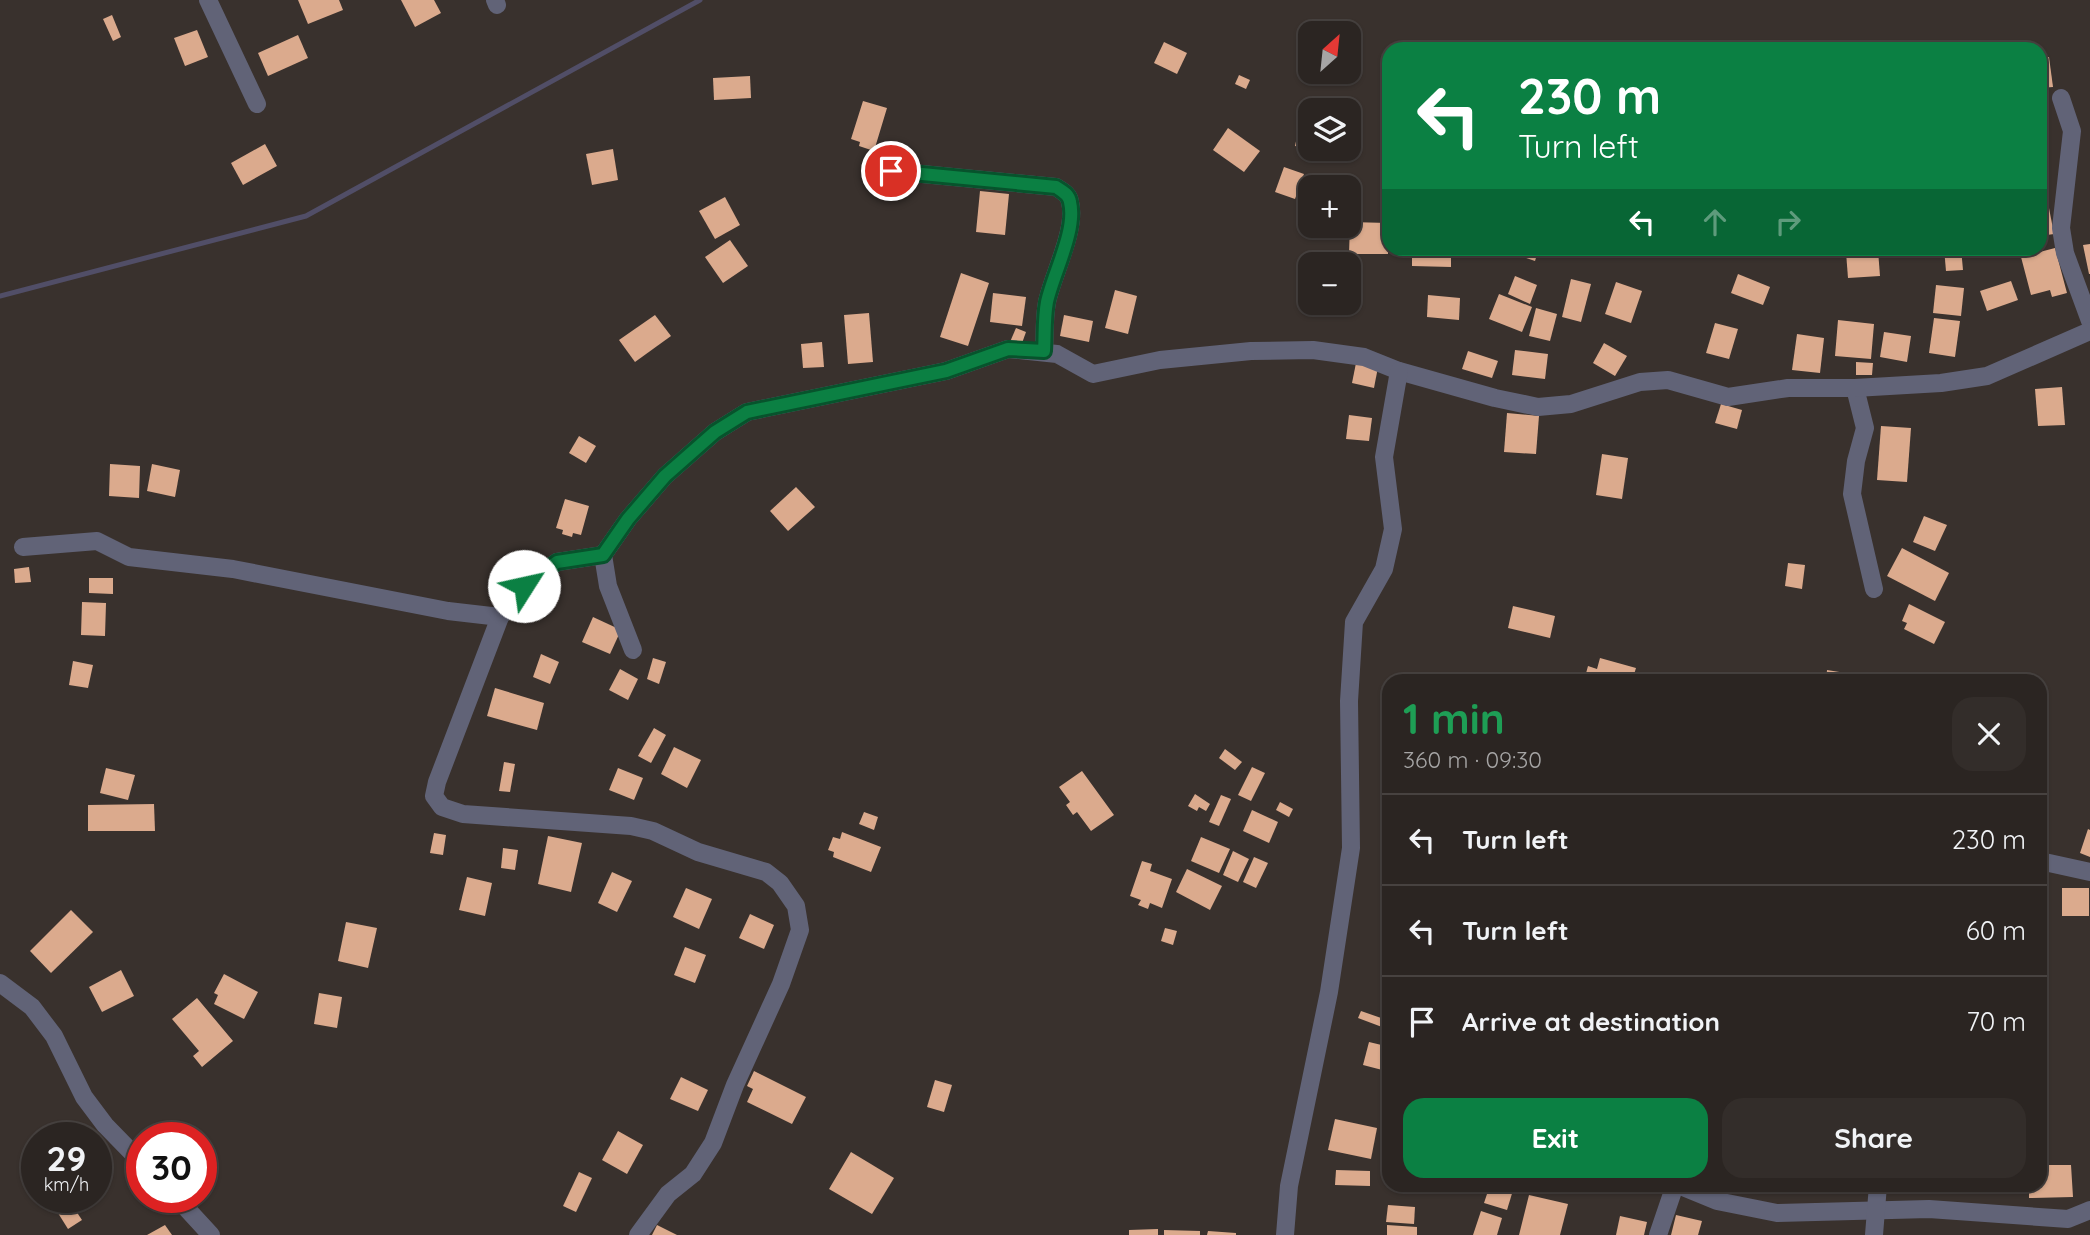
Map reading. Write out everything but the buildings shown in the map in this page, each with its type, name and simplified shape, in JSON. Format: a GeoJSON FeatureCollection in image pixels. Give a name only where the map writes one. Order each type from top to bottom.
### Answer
{"type":"FeatureCollection","features":[{"type":"Feature","properties":{"kind":"street"},"geometry":{"type":"LineString","coordinates":[[208,0],[257,104]]}},
{"type":"Feature","properties":{"kind":"street"},"geometry":{"type":"LineString","coordinates":[[2061,98],[2071,131],[2061,228],[2065,253],[2090,321]]}},
{"type":"Feature","properties":{"kind":"street"},"geometry":{"type":"LineString","coordinates":[[891,171],[1056,187],[1066,194],[1070,202],[1070,217],[1067,237],[1046,306],[1044,351]]}},
{"type":"Feature","properties":{"kind":"street"},"geometry":{"type":"LineString","coordinates":[[633,650],[608,586],[603,555],[628,519],[665,476],[715,432],[747,412],[946,371],[1008,349],[1057,354],[1093,374],[1160,360],[1251,351],[1314,350],[1364,357],[1495,398],[1538,407],[1571,404],[1640,382],[1668,380],[1728,397],[1788,388],[1855,388],[1941,383],[1987,376],[2090,331]]}},
{"type":"Feature","properties":{"kind":"street"},"geometry":{"type":"LineString","coordinates":[[1285,1235],[1289,1186],[1329,992],[1351,848],[1349,701],[1354,622],[1384,569],[1393,529],[1384,457],[1399,370]]}},
{"type":"Feature","properties":{"kind":"street"},"geometry":{"type":"LineString","coordinates":[[1855,388],[1865,428],[1856,461],[1852,494],[1874,589]]}},
{"type":"Feature","properties":{"kind":"street"},"geometry":{"type":"LineString","coordinates":[[23,547],[97,541],[129,557],[233,569],[448,611],[500,617]]}},
{"type":"Feature","properties":{"kind":"street"},"geometry":{"type":"LineString","coordinates":[[603,555],[557,562],[524,586],[500,617],[434,796],[442,807],[463,814],[618,825],[653,831],[698,852],[766,872],[780,883],[796,906],[800,930],[781,984],[735,1085],[713,1143],[693,1174],[668,1194],[638,1235]]}},
{"type":"Feature","properties":{"kind":"street"},"geometry":{"type":"LineString","coordinates":[[2047,863],[2090,872]]}},
{"type":"Feature","properties":{"kind":"street"},"geometry":{"type":"LineString","coordinates":[[0,983],[32,1007],[54,1035],[84,1097],[126,1147]]}},
{"type":"Feature","properties":{"kind":"street"},"geometry":{"type":"LineString","coordinates":[[1658,1235],[1673,1192]]}},
{"type":"Feature","properties":{"kind":"street"},"geometry":{"type":"LineString","coordinates":[[1694,1192],[1717,1201],[1777,1213],[1929,1209],[2068,1219],[2090,1210]]}},
{"type":"Feature","properties":{"kind":"street"},"geometry":{"type":"LineString","coordinates":[[1874,1235],[1877,1192]]}},
{"type":"Feature","properties":{"kind":"street"},"geometry":{"type":"LineString","coordinates":[[191,1213],[211,1235]]}},
{"type":"Feature","properties":{"kind":"waterway"},"geometry":{"type":"LineString","coordinates":[[0,296],[306,216],[700,0]]}},
{"type":"Feature","properties":{"kind":"route"},"geometry":{"type":"LineString","coordinates":[[524,586],[557,562],[603,555],[628,519],[665,476],[715,432],[747,412],[946,371],[1008,349],[1044,351],[1046,306],[1067,237],[1070,217],[1070,202],[1066,194],[1056,187],[891,171]]}}]}
